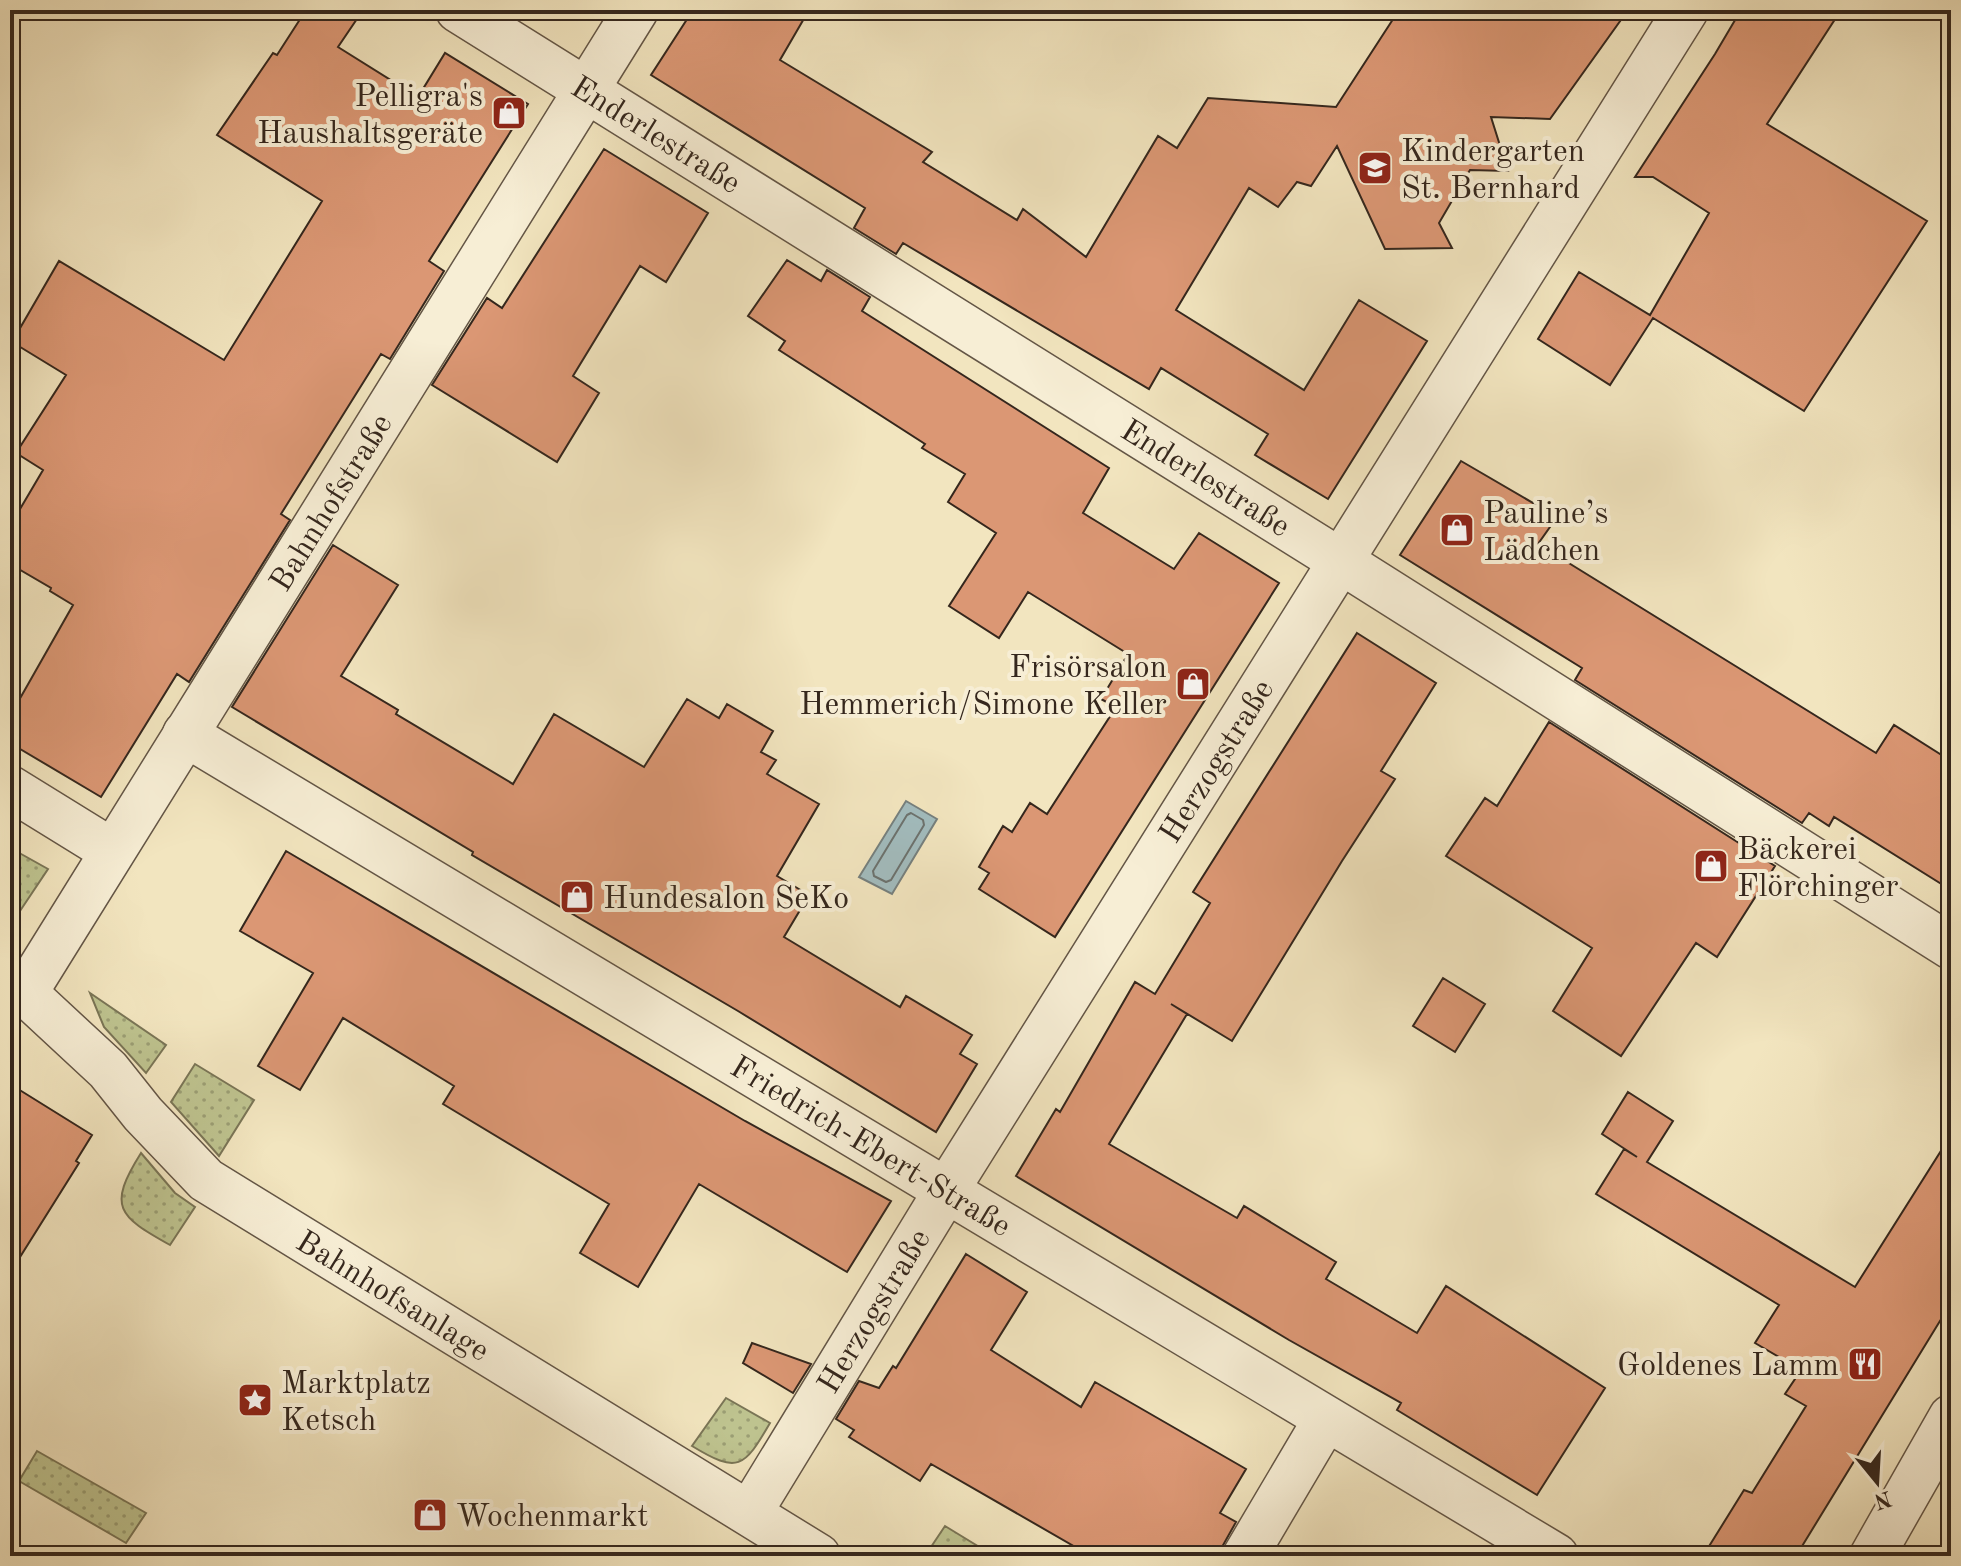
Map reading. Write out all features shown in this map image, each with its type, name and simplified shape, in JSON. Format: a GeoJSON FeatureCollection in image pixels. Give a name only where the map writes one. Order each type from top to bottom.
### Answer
{"type":"FeatureCollection","features":[{"type":"Feature","properties":{"kind":"street","name":"Enderlestraße"},"geometry":{"type":"LineString","coordinates":[[458,10],[1951,947]]}},
{"type":"Feature","properties":{"kind":"street","name":"Bahnhofstraße"},"geometry":{"type":"LineString","coordinates":[[18,988],[112,851],[636,10]]}},
{"type":"Feature","properties":{"kind":"street","name":"Herzogstraße"},"geometry":{"type":"LineString","coordinates":[[750,1512],[946,1191],[1686,10]]}},
{"type":"Feature","properties":{"kind":"street","name":"Friedrich-Ebert-Straße"},"geometry":{"type":"LineString","coordinates":[[185,734],[1556,1556]]}},
{"type":"Feature","properties":{"kind":"street"},"geometry":{"type":"LineString","coordinates":[[10,788],[112,851]]}},
{"type":"Feature","properties":{"kind":"street","name":"Bahnhofsanlage"},"geometry":{"type":"LineString","coordinates":[[18,988],[108,1070],[143,1114],[206,1180],[818,1556]]}},
{"type":"Feature","properties":{"kind":"street"},"geometry":{"type":"LineString","coordinates":[[1872,1556],[1951,1417]]}},
{"type":"Feature","properties":{"kind":"street"},"geometry":{"type":"LineString","coordinates":[[1245,1556],[1326,1419]]}},
{"type":"Feature","properties":{"kind":"green space"},"geometry":{"type":"Polygon","coordinates":[[[14,850],[48,869],[20,911],[10,905],[10,856],[14,850]]]}},
{"type":"Feature","properties":{"kind":"green space"},"geometry":{"type":"Polygon","coordinates":[[[90,993],[166,1045],[146,1073],[104,1027],[90,993]]]}},
{"type":"Feature","properties":{"kind":"green space"},"geometry":{"type":"Polygon","coordinates":[[[195,1064],[254,1100],[219,1156],[171,1102],[195,1064]]]}},
{"type":"Feature","properties":{"kind":"green space"},"geometry":{"type":"Polygon","coordinates":[[[141,1153],[175,1193],[195,1207],[170,1245],[139,1226],[123,1208],[124,1186],[141,1153]]]}},
{"type":"Feature","properties":{"kind":"green space"},"geometry":{"type":"Polygon","coordinates":[[[726,1398],[770,1423],[746,1457],[730,1463],[692,1446],[726,1398]]]}},
{"type":"Feature","properties":{"kind":"green space"},"geometry":{"type":"Polygon","coordinates":[[[37,1451],[146,1513],[126,1543],[19,1481],[37,1451]]]}},
{"type":"Feature","properties":{"kind":"green space"},"geometry":{"type":"Polygon","coordinates":[[[945,1526],[994,1556],[925,1556],[945,1526]]]}},
{"type":"Feature","properties":{"kind":"water"},"geometry":{"type":"Polygon","coordinates":[[[906,801],[937,819],[892,894],[859,877],[906,801]]]}},
{"type":"Feature","properties":{"kind":"building"},"geometry":{"type":"Polygon","coordinates":[[[306,10],[363,10],[338,47],[418,97],[445,53],[528,104],[429,261],[444,271],[390,359],[381,354],[281,514],[290,520],[189,682],[177,674],[101,797],[10,743],[10,716],[73,605],[10,564],[10,526],[43,470],[16,453],[66,375],[12,342],[59,261],[224,360],[322,201],[217,135],[273,53],[277,55],[306,10]]]}},
{"type":"Feature","properties":{"kind":"building"},"geometry":{"type":"Polygon","coordinates":[[[693,10],[809,10],[780,60],[932,152],[923,162],[1017,220],[1023,209],[1086,257],[1158,136],[1177,148],[1208,98],[1336,107],[1399,10],[1628,10],[1550,119],[1491,117],[1508,171],[1470,170],[1439,223],[1452,248],[1385,249],[1337,146],[1311,186],[1297,182],[1278,207],[1249,188],[1176,310],[1304,390],[1359,300],[1427,341],[1328,499],[1255,455],[1268,434],[1161,368],[1149,389],[903,243],[896,254],[854,228],[865,208],[651,75],[693,10]]]}},
{"type":"Feature","properties":{"kind":"building"},"geometry":{"type":"Polygon","coordinates":[[[1741,10],[1841,10],[1767,124],[1927,221],[1804,411],[1653,318],[1610,385],[1538,339],[1579,272],[1650,315],[1709,213],[1653,177],[1635,177],[1741,10]]]}},
{"type":"Feature","properties":{"kind":"building"},"geometry":{"type":"Polygon","coordinates":[[[604,149],[708,213],[666,282],[640,266],[573,376],[599,393],[557,462],[432,385],[487,298],[502,308],[604,149]]]}},
{"type":"Feature","properties":{"kind":"building"},"geometry":{"type":"Polygon","coordinates":[[[787,260],[821,281],[827,270],[870,297],[862,311],[1109,468],[1083,513],[1174,569],[1199,533],[1279,583],[1055,937],[979,889],[989,873],[979,867],[1003,826],[1012,832],[1030,803],[1047,814],[1116,707],[1101,699],[1128,654],[1028,592],[999,638],[949,606],[996,533],[948,502],[965,474],[922,448],[925,444],[779,350],[785,341],[748,316],[787,260]]]}},
{"type":"Feature","properties":{"kind":"building"},"geometry":{"type":"Polygon","coordinates":[[[1461,461],[1557,517],[1538,544],[1876,753],[1894,725],[1951,761],[1951,890],[1834,817],[1829,826],[1809,813],[1802,823],[1575,680],[1582,668],[1400,555],[1461,461]]]}},
{"type":"Feature","properties":{"kind":"building"},"geometry":{"type":"Polygon","coordinates":[[[333,545],[398,585],[341,676],[398,710],[396,714],[513,784],[554,714],[644,767],[687,699],[719,718],[727,704],[773,731],[761,752],[776,760],[767,774],[819,804],[777,876],[809,895],[784,937],[900,1007],[906,996],[972,1035],[960,1054],[977,1064],[936,1132],[738,1011],[472,855],[473,852],[232,707],[333,545]]]}},
{"type":"Feature","properties":{"kind":"building"},"geometry":{"type":"Polygon","coordinates":[[[1357,633],[1436,683],[1381,771],[1395,779],[1232,1041],[1171,1004],[1187,1014],[1109,1144],[1237,1218],[1244,1206],[1336,1262],[1326,1279],[1417,1333],[1446,1286],[1605,1388],[1537,1495],[1397,1410],[1401,1403],[1289,1340],[1016,1176],[1056,1109],[1060,1112],[1135,982],[1155,994],[1210,903],[1193,892],[1357,633]]]}},
{"type":"Feature","properties":{"kind":"building"},"geometry":{"type":"Polygon","coordinates":[[[1549,722],[1775,866],[1717,957],[1696,943],[1621,1056],[1553,1011],[1592,948],[1446,856],[1485,798],[1497,806],[1549,722]]]}},
{"type":"Feature","properties":{"kind":"building"},"geometry":{"type":"Polygon","coordinates":[[[286,851],[745,1121],[891,1201],[847,1272],[699,1184],[638,1287],[580,1253],[609,1204],[443,1104],[454,1086],[343,1018],[300,1090],[258,1066],[313,973],[240,931],[286,851]]]}},
{"type":"Feature","properties":{"kind":"building"},"geometry":{"type":"Polygon","coordinates":[[[1443,978],[1485,1004],[1455,1052],[1413,1026],[1443,978]]]}},
{"type":"Feature","properties":{"kind":"building"},"geometry":{"type":"Polygon","coordinates":[[[10,1084],[92,1135],[76,1161],[79,1163],[10,1273],[10,1084]]]}},
{"type":"Feature","properties":{"kind":"building"},"geometry":{"type":"Polygon","coordinates":[[[1628,1092],[1673,1121],[1647,1162],[1855,1287],[1951,1135],[1951,1303],[1796,1556],[1703,1556],[1744,1490],[1752,1493],[1806,1406],[1785,1394],[1801,1370],[1755,1343],[1779,1305],[1596,1194],[1624,1149],[1637,1157],[1602,1134],[1628,1092]]]}},
{"type":"Feature","properties":{"kind":"building"},"geometry":{"type":"Polygon","coordinates":[[[966,1254],[1027,1292],[991,1350],[1081,1407],[1095,1382],[1246,1469],[1220,1513],[1236,1522],[1217,1556],[1091,1556],[931,1464],[920,1481],[849,1437],[854,1430],[836,1419],[859,1381],[879,1388],[893,1366],[896,1368],[966,1254]]]}},
{"type":"Feature","properties":{"kind":"building"},"geometry":{"type":"Polygon","coordinates":[[[752,1343],[811,1364],[793,1393],[743,1363],[752,1343]]]}},
{"type":"Feature","properties":{"kind":"place","name":"Pelligra's Haushaltsgeräte"},"geometry":{"type":"Point","coordinates":[509,113]}},
{"type":"Feature","properties":{"kind":"place","name":"Kindergarten St. Bernhard"},"geometry":{"type":"Point","coordinates":[1375,168]}},
{"type":"Feature","properties":{"kind":"place","name":"Pauline’s Lädchen"},"geometry":{"type":"Point","coordinates":[1457,530]}},
{"type":"Feature","properties":{"kind":"place","name":"Frisörsalon Hemmerich/Simone Keller"},"geometry":{"type":"Point","coordinates":[1193,684]}},
{"type":"Feature","properties":{"kind":"place","name":"Bäckerei Flörchinger"},"geometry":{"type":"Point","coordinates":[1711,866]}},
{"type":"Feature","properties":{"kind":"place","name":"Hundesalon SeKo"},"geometry":{"type":"Point","coordinates":[577,897]}},
{"type":"Feature","properties":{"kind":"place","name":"Goldenes Lamm"},"geometry":{"type":"Point","coordinates":[1865,1364]}},
{"type":"Feature","properties":{"kind":"place","name":"Marktplatz Ketsch"},"geometry":{"type":"Point","coordinates":[255,1400]}},
{"type":"Feature","properties":{"kind":"place","name":"Wochenmarkt"},"geometry":{"type":"Point","coordinates":[430,1515]}}]}
